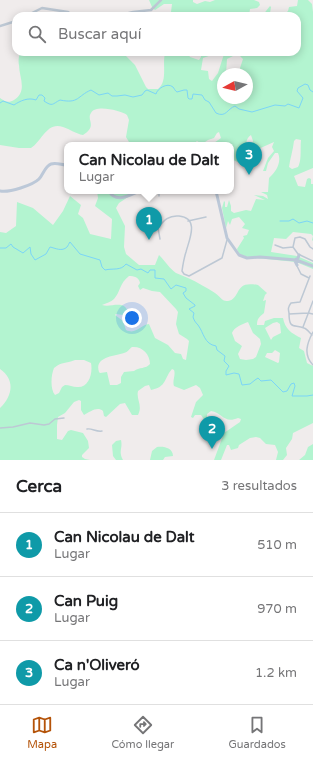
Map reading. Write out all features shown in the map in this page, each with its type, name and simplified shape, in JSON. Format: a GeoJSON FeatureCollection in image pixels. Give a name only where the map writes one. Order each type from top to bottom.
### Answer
{"type":"FeatureCollection","features":[{"type":"Feature","properties":{"kind":"main road"},"geometry":{"type":"LineString","coordinates":[[0,191],[13,191],[36,181],[47,166],[51,164],[64,165]]}},
{"type":"Feature","properties":{"kind":"main road"},"geometry":{"type":"LineString","coordinates":[[111,194],[120,198],[131,194]]}},
{"type":"Feature","properties":{"kind":"main road"},"geometry":{"type":"LineString","coordinates":[[217,194],[228,238],[236,252],[242,257],[298,261],[313,266]]}},
{"type":"Feature","properties":{"kind":"street"},"geometry":{"type":"LineString","coordinates":[[140,12],[151,10],[161,0]]}},
{"type":"Feature","properties":{"kind":"street"},"geometry":{"type":"LineString","coordinates":[[33,12],[46,8],[68,12]]}},
{"type":"Feature","properties":{"kind":"street"},"geometry":{"type":"LineString","coordinates":[[0,26],[12,22]]}},
{"type":"Feature","properties":{"kind":"street"},"geometry":{"type":"LineString","coordinates":[[160,239],[158,228],[167,218],[172,216],[180,216],[188,221],[191,225],[192,232],[182,270],[186,276],[192,276],[201,268],[222,258],[228,238]]}},
{"type":"Feature","properties":{"kind":"street"},"geometry":{"type":"LineString","coordinates":[[188,221],[206,217]]}},
{"type":"Feature","properties":{"kind":"street"},"geometry":{"type":"LineString","coordinates":[[312,335],[303,328],[291,324],[289,318],[289,306],[291,303],[300,302],[310,277],[306,277],[301,274],[298,261],[292,247],[295,238],[300,237],[305,239],[313,249]]}},
{"type":"Feature","properties":{"kind":"street"},"geometry":{"type":"LineString","coordinates":[[274,246],[283,248],[292,247]]}},
{"type":"Feature","properties":{"kind":"street"},"geometry":{"type":"LineString","coordinates":[[298,261],[313,261]]}},
{"type":"Feature","properties":{"kind":"street"},"geometry":{"type":"LineString","coordinates":[[303,328],[313,301]]}},
{"type":"Feature","properties":{"kind":"street"},"geometry":{"type":"LineString","coordinates":[[289,314],[313,314]]}},
{"type":"Feature","properties":{"kind":"street"},"geometry":{"type":"LineString","coordinates":[[313,332],[306,350],[308,359],[313,365]]}},
{"type":"Feature","properties":{"kind":"street"},"geometry":{"type":"LineString","coordinates":[[0,428],[31,423],[44,425],[49,424],[55,419],[64,418]]}},
{"type":"Feature","properties":{"kind":"street"},"geometry":{"type":"LineString","coordinates":[[87,429],[92,428],[98,432],[102,431]]}},
{"type":"Feature","properties":{"kind":"green space"},"geometry":{"type":"Polygon","coordinates":[[[149,0],[193,0],[193,2],[197,4],[215,0],[254,0],[259,2],[260,5],[257,8],[250,9],[250,12],[171,12],[172,4],[164,4],[155,10],[149,0]]]}},
{"type":"Feature","properties":{"kind":"green space"},"geometry":{"type":"Polygon","coordinates":[[[298,0],[308,0],[312,4],[313,12],[313,168],[294,176],[298,186],[305,187],[307,179],[309,178],[311,179],[311,184],[313,184],[313,236],[311,234],[293,232],[286,239],[274,238],[271,252],[297,256],[313,263],[313,269],[296,262],[248,257],[239,254],[237,249],[244,238],[243,236],[247,235],[249,230],[242,228],[245,224],[239,217],[232,219],[230,225],[228,221],[226,228],[222,208],[224,201],[225,207],[227,207],[229,200],[231,211],[234,213],[246,210],[251,211],[256,199],[265,200],[254,195],[263,196],[268,199],[267,195],[261,192],[268,192],[269,178],[276,170],[279,163],[278,153],[275,153],[268,163],[266,171],[263,171],[268,158],[274,151],[272,147],[274,142],[256,150],[254,160],[250,163],[248,160],[246,165],[248,152],[253,141],[251,135],[247,140],[240,163],[234,160],[234,142],[215,142],[221,138],[219,132],[214,138],[205,142],[129,142],[126,137],[129,120],[127,115],[114,110],[98,109],[91,113],[90,129],[83,135],[57,126],[49,129],[31,148],[0,145],[0,98],[10,102],[14,100],[21,92],[22,84],[19,70],[19,56],[126,56],[135,65],[146,87],[148,89],[158,89],[163,82],[164,77],[164,56],[189,56],[199,60],[201,56],[209,56],[203,58],[201,70],[208,71],[209,79],[212,81],[217,74],[217,104],[253,104],[253,68],[240,68],[243,59],[240,56],[301,56],[301,12],[287,12],[289,7],[297,6],[298,0]],[[296,139],[294,141],[289,167],[292,169],[298,167],[301,140],[296,139]]]}},
{"type":"Feature","properties":{"kind":"green space"},"geometry":{"type":"Polygon","coordinates":[[[270,6],[271,7],[270,12],[265,12],[270,6]]]}},
{"type":"Feature","properties":{"kind":"green space"},"geometry":{"type":"Polygon","coordinates":[[[223,56],[233,56],[227,59],[226,68],[220,68],[223,56]]]}},
{"type":"Feature","properties":{"kind":"green space"},"geometry":{"type":"Polygon","coordinates":[[[97,194],[132,194],[119,203],[116,208],[125,226],[124,247],[126,254],[139,265],[155,265],[159,255],[176,273],[202,285],[226,301],[235,297],[241,287],[245,285],[258,285],[267,293],[263,301],[266,300],[264,313],[257,321],[257,325],[264,325],[265,321],[274,318],[283,318],[285,325],[289,330],[301,338],[299,348],[304,351],[307,363],[313,366],[313,423],[293,433],[292,439],[286,448],[287,455],[283,460],[276,460],[278,452],[275,445],[266,444],[260,438],[256,437],[250,438],[239,445],[238,448],[231,450],[229,445],[227,445],[221,460],[214,460],[224,433],[240,422],[241,419],[226,419],[211,411],[207,414],[207,424],[201,415],[195,415],[193,418],[191,417],[196,402],[203,395],[200,388],[196,385],[184,390],[174,386],[174,370],[172,369],[160,387],[151,390],[149,385],[138,391],[140,408],[138,415],[132,415],[125,403],[120,404],[106,417],[104,416],[103,411],[98,409],[84,415],[81,410],[81,401],[79,400],[74,402],[65,413],[58,417],[57,439],[62,440],[68,431],[71,430],[83,433],[88,441],[89,448],[82,455],[82,457],[90,460],[0,460],[0,408],[4,404],[9,394],[10,383],[5,373],[0,369],[0,232],[6,233],[16,226],[17,202],[33,208],[53,225],[63,211],[70,196],[81,205],[78,214],[83,218],[90,234],[111,239],[112,219],[95,206],[98,198],[97,194]],[[129,276],[114,299],[102,305],[124,306],[128,313],[123,315],[115,315],[123,321],[126,330],[135,331],[149,324],[155,338],[168,345],[175,353],[181,354],[183,359],[186,360],[189,341],[179,334],[176,324],[178,312],[176,309],[160,292],[143,288],[140,290],[138,286],[140,283],[139,279],[129,276]],[[248,322],[237,327],[232,333],[235,341],[242,346],[238,354],[240,359],[246,360],[256,357],[261,344],[260,339],[253,333],[248,322]],[[277,322],[265,328],[271,340],[273,337],[281,333],[280,324],[277,322]],[[132,347],[125,353],[110,356],[99,363],[99,372],[107,372],[110,385],[117,385],[121,383],[121,377],[124,372],[147,367],[150,364],[149,357],[145,351],[132,347]],[[275,350],[272,353],[267,353],[265,357],[278,363],[280,353],[275,350]],[[75,360],[60,364],[54,368],[52,374],[52,389],[55,395],[59,393],[65,385],[81,387],[85,385],[89,379],[91,375],[91,363],[84,360],[75,360]]]}},
{"type":"Feature","properties":{"kind":"green space"},"geometry":{"type":"Polygon","coordinates":[[[121,440],[121,454],[123,460],[116,460],[113,456],[112,445],[116,441],[121,440]]]}},
{"type":"Feature","properties":{"kind":"green space"},"geometry":{"type":"Polygon","coordinates":[[[313,444],[313,460],[299,460],[305,455],[308,447],[313,444]]]}},
{"type":"Feature","properties":{"kind":"green space"},"geometry":{"type":"Polygon","coordinates":[[[157,447],[170,449],[173,456],[165,457],[163,460],[150,460],[152,451],[157,447]]]}},
{"type":"Feature","properties":{"kind":"waterway"},"geometry":{"type":"LineString","coordinates":[[0,103],[3,101],[14,105],[27,99],[36,100],[39,95],[42,95],[45,98],[44,101],[52,104],[60,100],[71,101],[77,99],[91,90],[99,95],[108,93],[112,96],[125,95],[133,97],[142,95],[147,90],[156,94],[160,88],[168,85],[173,87],[177,92],[187,90],[189,99],[192,99],[193,94],[202,95],[205,100],[209,102],[216,113],[224,114],[235,106],[239,109],[252,112],[275,105],[285,106],[288,104],[299,108],[303,98],[297,91],[298,88],[305,84],[308,85],[310,90],[313,92]]}},
{"type":"Feature","properties":{"kind":"waterway"},"geometry":{"type":"LineString","coordinates":[[280,221],[289,221],[293,219],[299,223],[307,221],[313,223]]}},
{"type":"Feature","properties":{"kind":"waterway"},"geometry":{"type":"LineString","coordinates":[[0,248],[6,248],[11,244],[23,253],[30,247],[31,254],[35,260],[46,254],[50,247],[63,249],[67,247],[70,242],[80,254],[100,260],[102,267],[105,270],[122,268],[126,264],[137,270],[141,269],[148,273],[150,270],[155,270],[155,278],[164,279],[171,289],[176,285],[186,288],[186,291],[183,293],[186,298],[195,305],[189,309],[194,313],[193,317],[195,321],[207,341],[216,346],[217,350],[225,356],[224,361],[229,366],[226,371],[226,375],[234,373],[239,374],[242,385],[250,384],[258,378],[261,381],[271,380],[283,392],[287,391],[291,384],[294,383],[295,386],[292,396],[313,395]]}},
{"type":"Feature","properties":{"kind":"place","name":"Ca n'Oliveró"},"geometry":{"type":"Point","coordinates":[249,175]}},
{"type":"Feature","properties":{"kind":"place","name":"Can Nicolau de Dalt"},"geometry":{"type":"Point","coordinates":[149,240]}},
{"type":"Feature","properties":{"kind":"place","name":"Can Puig"},"geometry":{"type":"Point","coordinates":[212,449]}}]}
